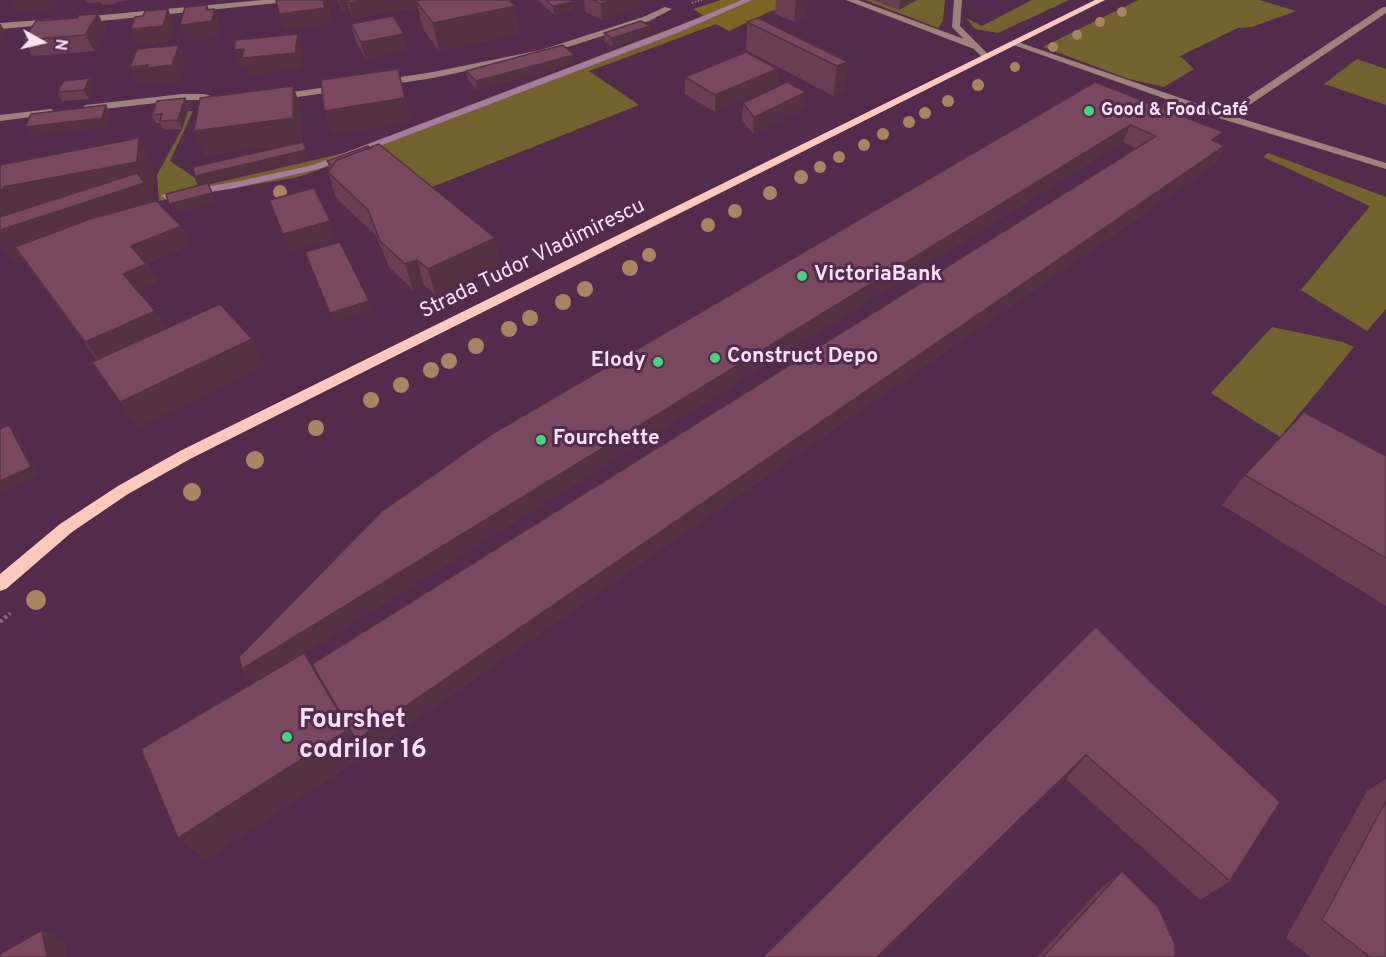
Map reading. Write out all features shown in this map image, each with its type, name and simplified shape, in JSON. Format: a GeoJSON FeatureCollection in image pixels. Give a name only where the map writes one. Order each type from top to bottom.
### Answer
{"type":"FeatureCollection","features":[{"type":"Feature","properties":{"kind":"main road","name":"Strada Tudor Vladimirescu"},"geometry":{"type":"LineString","coordinates":[[0,584],[66,528],[123,490],[185,455],[1101,0]]}},
{"type":"Feature","properties":{"kind":"street"},"geometry":{"type":"LineString","coordinates":[[0,26],[286,0]]}},
{"type":"Feature","properties":{"kind":"street"},"geometry":{"type":"LineString","coordinates":[[850,0],[976,47]]}},
{"type":"Feature","properties":{"kind":"street"},"geometry":{"type":"LineString","coordinates":[[958,0],[956,27],[986,56]]}},
{"type":"Feature","properties":{"kind":"street"},"geometry":{"type":"LineString","coordinates":[[374,84],[433,75],[543,52],[646,19],[668,9]]}},
{"type":"Feature","properties":{"kind":"street"},"geometry":{"type":"LineString","coordinates":[[1225,117],[1386,9]]}},
{"type":"Feature","properties":{"kind":"street"},"geometry":{"type":"LineString","coordinates":[[1012,43],[1225,117],[1386,166]]}},
{"type":"Feature","properties":{"kind":"street"},"geometry":{"type":"LineString","coordinates":[[268,98],[350,87]]}},
{"type":"Feature","properties":{"kind":"street"},"geometry":{"type":"LineString","coordinates":[[80,109],[182,98],[204,97],[234,101]]}},
{"type":"Feature","properties":{"kind":"street"},"geometry":{"type":"LineString","coordinates":[[0,118],[57,112]]}},
{"type":"Feature","properties":{"kind":"shaded area"},"geometry":{"type":"Polygon","coordinates":[[[721,0],[805,0],[771,11],[729,31],[716,24],[663,44],[651,36],[704,16],[693,9],[721,0]]]}},
{"type":"Feature","properties":{"kind":"shaded area"},"geometry":{"type":"Polygon","coordinates":[[[865,0],[945,0],[943,21],[938,28],[865,0]]]}},
{"type":"Feature","properties":{"kind":"shaded area"},"geometry":{"type":"Polygon","coordinates":[[[1032,0],[1069,0],[998,33],[975,29],[966,18],[982,26],[1032,0]]]}},
{"type":"Feature","properties":{"kind":"shaded area"},"geometry":{"type":"Polygon","coordinates":[[[1138,0],[1259,0],[1296,11],[1252,27],[1238,28],[1180,56],[1194,69],[1164,87],[1129,79],[1043,47],[1138,0]]]}},
{"type":"Feature","properties":{"kind":"shaded area"},"geometry":{"type":"Polygon","coordinates":[[[651,36],[663,44],[589,71],[639,105],[422,191],[372,151],[298,177],[159,201],[157,175],[182,129],[188,111],[193,111],[170,161],[195,178],[198,187],[344,153],[651,36]]]}},
{"type":"Feature","properties":{"kind":"shaded area"},"geometry":{"type":"Polygon","coordinates":[[[1357,59],[1386,69],[1386,105],[1324,84],[1357,59]]]}},
{"type":"Feature","properties":{"kind":"shaded area"},"geometry":{"type":"Polygon","coordinates":[[[1268,153],[1386,197],[1386,309],[1367,331],[1301,290],[1370,206],[1263,157],[1268,153]]]}},
{"type":"Feature","properties":{"kind":"shaded area"},"geometry":{"type":"Polygon","coordinates":[[[1272,327],[1343,342],[1354,347],[1280,437],[1211,393],[1272,327]]]}},
{"type":"Feature","properties":{"kind":"building"},"geometry":{"type":"Polygon","coordinates":[[[276,0],[328,1],[323,2],[325,8],[279,14],[276,0]]]}},
{"type":"Feature","properties":{"kind":"building"},"geometry":{"type":"Polygon","coordinates":[[[348,0],[367,0],[349,3],[348,0]]]}},
{"type":"Feature","properties":{"kind":"building"},"geometry":{"type":"Polygon","coordinates":[[[509,0],[515,6],[433,23],[416,1],[509,0]]]}},
{"type":"Feature","properties":{"kind":"building"},"geometry":{"type":"Polygon","coordinates":[[[546,0],[570,0],[573,2],[553,6],[546,0]]]}},
{"type":"Feature","properties":{"kind":"building"},"geometry":{"type":"Polygon","coordinates":[[[592,0],[612,0],[601,4],[592,0]]]}},
{"type":"Feature","properties":{"kind":"building"},"geometry":{"type":"Polygon","coordinates":[[[207,5],[206,10],[214,9],[212,21],[180,25],[185,7],[207,5]]]}},
{"type":"Feature","properties":{"kind":"building"},"geometry":{"type":"Polygon","coordinates":[[[168,9],[163,26],[131,29],[135,17],[143,16],[145,11],[168,9]]]}},
{"type":"Feature","properties":{"kind":"building"},"geometry":{"type":"Polygon","coordinates":[[[98,14],[85,35],[23,40],[36,21],[98,14]]]}},
{"type":"Feature","properties":{"kind":"building"},"geometry":{"type":"Polygon","coordinates":[[[393,16],[404,34],[361,42],[351,24],[393,16]]]}},
{"type":"Feature","properties":{"kind":"building"},"geometry":{"type":"Polygon","coordinates":[[[758,18],[848,62],[837,66],[747,22],[758,18]]]}},
{"type":"Feature","properties":{"kind":"building"},"geometry":{"type":"Polygon","coordinates":[[[641,21],[650,26],[612,38],[604,33],[641,21]]]}},
{"type":"Feature","properties":{"kind":"building"},"geometry":{"type":"Polygon","coordinates":[[[298,34],[295,53],[242,58],[244,49],[234,50],[236,40],[298,34]]]}},
{"type":"Feature","properties":{"kind":"building"},"geometry":{"type":"Polygon","coordinates":[[[179,45],[172,65],[147,68],[148,65],[130,67],[137,49],[179,45]]]}},
{"type":"Feature","properties":{"kind":"building"},"geometry":{"type":"Polygon","coordinates":[[[563,45],[574,55],[476,81],[466,71],[563,45]]]}},
{"type":"Feature","properties":{"kind":"building"},"geometry":{"type":"Polygon","coordinates":[[[746,52],[777,69],[715,95],[685,77],[746,52]]]}},
{"type":"Feature","properties":{"kind":"building"},"geometry":{"type":"Polygon","coordinates":[[[398,69],[405,98],[324,111],[321,80],[398,69]]]}},
{"type":"Feature","properties":{"kind":"building"},"geometry":{"type":"Polygon","coordinates":[[[90,78],[84,90],[57,92],[64,81],[90,78]]]}},
{"type":"Feature","properties":{"kind":"building"},"geometry":{"type":"Polygon","coordinates":[[[787,82],[806,92],[754,117],[743,103],[787,82]]]}},
{"type":"Feature","properties":{"kind":"building","name":"Construct Depo"},"geometry":{"type":"Polygon","coordinates":[[[1095,82],[1223,132],[1212,140],[1224,146],[356,740],[312,664],[1156,136],[1130,125],[242,669],[239,657],[381,512],[492,434],[1095,82]]]}},
{"type":"Feature","properties":{"kind":"building"},"geometry":{"type":"Polygon","coordinates":[[[293,86],[293,118],[194,131],[200,98],[293,86]]]}},
{"type":"Feature","properties":{"kind":"building"},"geometry":{"type":"Polygon","coordinates":[[[185,98],[178,120],[160,121],[162,114],[152,115],[157,101],[185,98]]]}},
{"type":"Feature","properties":{"kind":"building"},"geometry":{"type":"Polygon","coordinates":[[[106,105],[102,118],[25,127],[31,114],[106,105]]]}},
{"type":"Feature","properties":{"kind":"building"},"geometry":{"type":"Polygon","coordinates":[[[139,138],[137,162],[3,187],[4,189],[0,190],[0,165],[139,138]]]}},
{"type":"Feature","properties":{"kind":"building"},"geometry":{"type":"Polygon","coordinates":[[[303,142],[306,150],[195,176],[193,167],[303,142]]]}},
{"type":"Feature","properties":{"kind":"building"},"geometry":{"type":"Polygon","coordinates":[[[379,144],[495,238],[428,269],[417,260],[405,264],[380,241],[368,210],[328,172],[337,160],[379,144]]]}},
{"type":"Feature","properties":{"kind":"building"},"geometry":{"type":"Polygon","coordinates":[[[368,146],[369,148],[337,160],[332,166],[327,161],[368,146]]]}},
{"type":"Feature","properties":{"kind":"building"},"geometry":{"type":"Polygon","coordinates":[[[137,173],[144,183],[0,230],[0,217],[137,173]]]}},
{"type":"Feature","properties":{"kind":"building"},"geometry":{"type":"Polygon","coordinates":[[[208,183],[212,193],[169,204],[166,194],[208,183]]]}},
{"type":"Feature","properties":{"kind":"building"},"geometry":{"type":"Polygon","coordinates":[[[314,188],[330,221],[283,234],[269,200],[314,188]]]}},
{"type":"Feature","properties":{"kind":"building"},"geometry":{"type":"Polygon","coordinates":[[[156,201],[181,226],[131,246],[146,264],[123,274],[155,311],[85,342],[15,247],[90,219],[156,201]]]}},
{"type":"Feature","properties":{"kind":"building"},"geometry":{"type":"Polygon","coordinates":[[[340,242],[369,301],[330,313],[305,252],[340,242]]]}},
{"type":"Feature","properties":{"kind":"building"},"geometry":{"type":"Polygon","coordinates":[[[220,304],[252,339],[120,402],[92,362],[220,304]]]}},
{"type":"Feature","properties":{"kind":"building"},"geometry":{"type":"Polygon","coordinates":[[[1304,412],[1386,456],[1386,558],[1245,475],[1304,412]]]}},
{"type":"Feature","properties":{"kind":"building"},"geometry":{"type":"Polygon","coordinates":[[[9,425],[31,467],[0,481],[0,429],[9,425]]]}},
{"type":"Feature","properties":{"kind":"building"},"geometry":{"type":"Polygon","coordinates":[[[1096,627],[1156,687],[1280,802],[1230,881],[1086,755],[877,957],[763,957],[1096,627]]]}},
{"type":"Feature","properties":{"kind":"building"},"geometry":{"type":"Polygon","coordinates":[[[304,653],[349,729],[178,838],[141,749],[304,653]]]}},
{"type":"Feature","properties":{"kind":"building"},"geometry":{"type":"Polygon","coordinates":[[[1386,801],[1386,957],[1370,957],[1322,920],[1386,801]]]}},
{"type":"Feature","properties":{"kind":"building"},"geometry":{"type":"Polygon","coordinates":[[[1122,871],[1158,907],[1175,944],[1175,957],[1043,957],[1122,871]]]}},
{"type":"Feature","properties":{"kind":"building"},"geometry":{"type":"Polygon","coordinates":[[[42,930],[47,957],[0,957],[0,954],[42,930]]]}},
{"type":"Feature","properties":{"kind":"waterway"},"geometry":{"type":"LineString","coordinates":[[166,196],[235,185],[316,167],[674,31],[748,0]]}},
{"type":"Feature","properties":{"kind":"place","name":"Good & Food Café"},"geometry":{"type":"Point","coordinates":[1089,111]}},
{"type":"Feature","properties":{"kind":"place","name":"VictoriaBank"},"geometry":{"type":"Point","coordinates":[802,276]}},
{"type":"Feature","properties":{"kind":"place","name":"Construct Depo"},"geometry":{"type":"Point","coordinates":[715,358]}},
{"type":"Feature","properties":{"kind":"place","name":"Elody"},"geometry":{"type":"Point","coordinates":[658,362]}},
{"type":"Feature","properties":{"kind":"place","name":"Fourchette"},"geometry":{"type":"Point","coordinates":[541,440]}},
{"type":"Feature","properties":{"kind":"place","name":"Fourshet codrilor 16"},"geometry":{"type":"Point","coordinates":[287,737]}}]}
